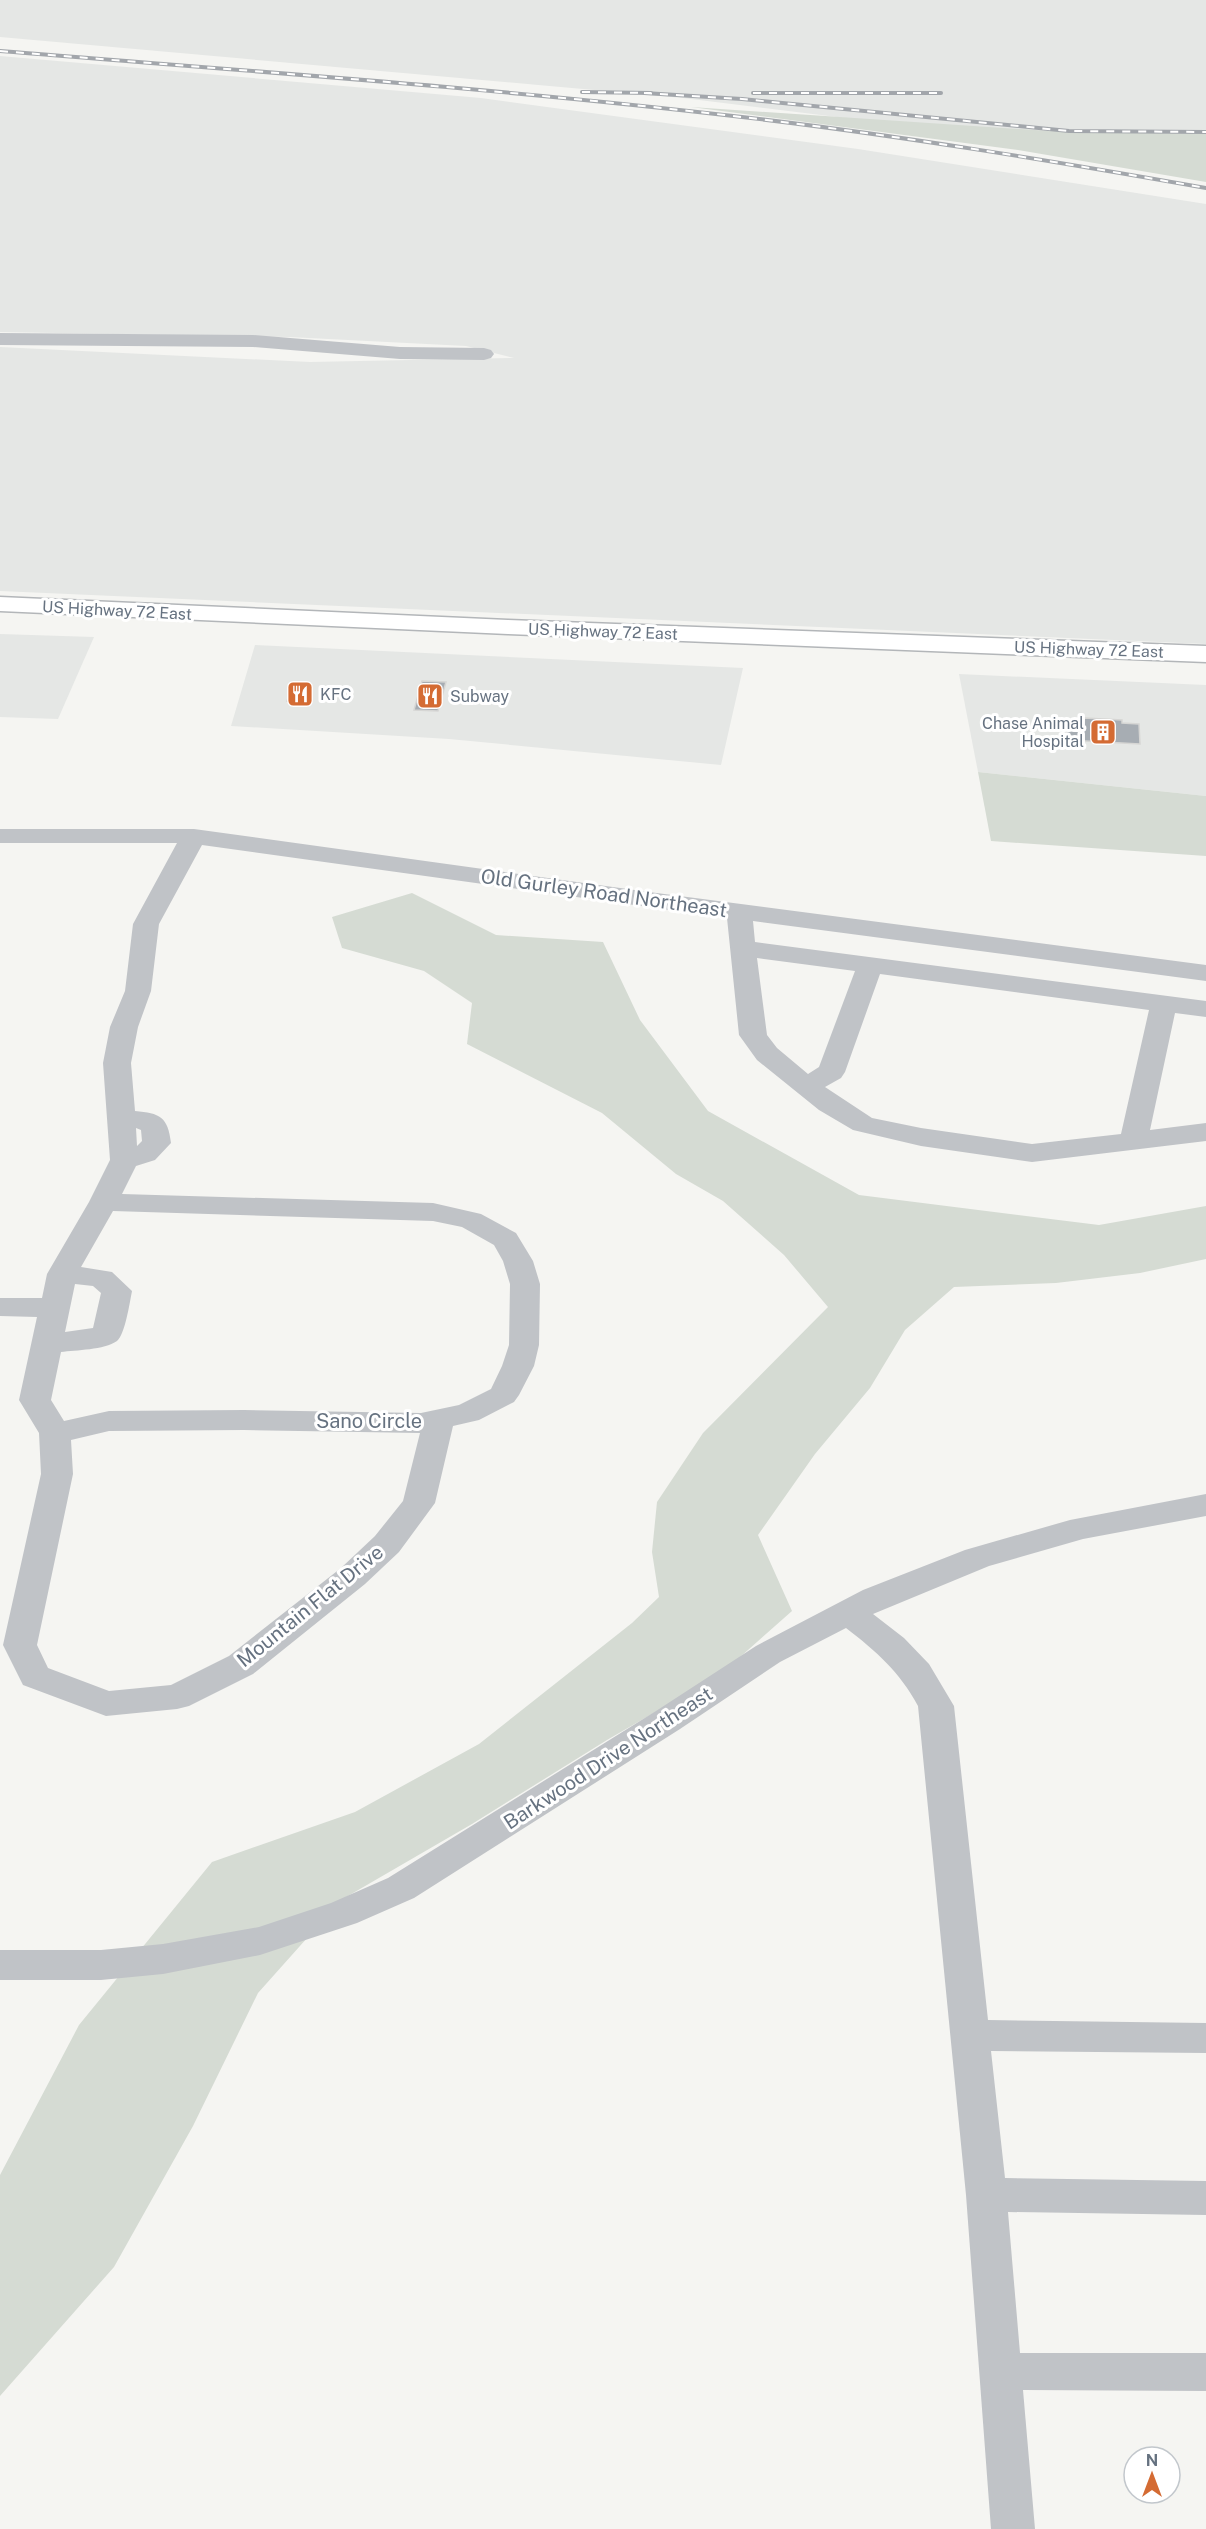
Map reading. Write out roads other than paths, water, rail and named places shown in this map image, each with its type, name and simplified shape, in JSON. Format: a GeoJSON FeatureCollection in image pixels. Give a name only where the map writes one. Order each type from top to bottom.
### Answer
{"type":"FeatureCollection","features":[{"type":"Feature","properties":{"kind":"highway","name":"US Highway 72 East"},"geometry":{"type":"LineString","coordinates":[[0,604],[496,627],[1206,654]]}},
{"type":"Feature","properties":{"kind":"highway","name":"US Highway 72 East"},"geometry":{"type":"LineString","coordinates":[[0,622],[1206,672]]}},
{"type":"Feature","properties":{"kind":"street"},"geometry":{"type":"LineString","coordinates":[[0,339],[253,341],[389,353],[484,354]]}},
{"type":"Feature","properties":{"kind":"street","name":"Old Gurley Road Northeast"},"geometry":{"type":"LineString","coordinates":[[0,836],[194,836],[739,912],[1206,973]]}},
{"type":"Feature","properties":{"kind":"street"},"geometry":{"type":"LineString","coordinates":[[56,1433],[35,1400],[62,1274],[105,1203],[124,1160],[145,1154],[157,1143],[155,1126],[146,1120],[121,1118],[117,1063],[124,1027],[138,991],[146,924],[194,836]]}},
{"type":"Feature","properties":{"kind":"street"},"geometry":{"type":"LineString","coordinates":[[739,912],[753,1035],[767,1054],[806,1086],[829,1104],[863,1124],[921,1137],[1032,1153],[1206,1132]]}},
{"type":"Feature","properties":{"kind":"street"},"geometry":{"type":"LineString","coordinates":[[743,948],[1206,1009]]}},
{"type":"Feature","properties":{"kind":"street"},"geometry":{"type":"LineString","coordinates":[[1098,994],[1106,960]]}},
{"type":"Feature","properties":{"kind":"street"},"geometry":{"type":"LineString","coordinates":[[806,1086],[831,1072],[870,965]]}},
{"type":"Feature","properties":{"kind":"street"},"geometry":{"type":"LineString","coordinates":[[1133,1142],[1164,1003]]}},
{"type":"Feature","properties":{"kind":"street","name":"Sano Circle"},"geometry":{"type":"LineString","coordinates":[[56,1433],[109,1421],[244,1420],[421,1423],[468,1413],[503,1395],[518,1366],[524,1345],[525,1284],[518,1261],[505,1239],[471,1220],[432,1212],[105,1203]]}},
{"type":"Feature","properties":{"kind":"street"},"geometry":{"type":"LineString","coordinates":[[47,1343],[87,1340],[107,1334],[117,1291],[101,1278],[62,1274]]}},
{"type":"Feature","properties":{"kind":"street"},"geometry":{"type":"LineString","coordinates":[[0,1307],[54,1308]]}},
{"type":"Feature","properties":{"kind":"street","name":"Mountain Flat Drive"},"geometry":{"type":"LineString","coordinates":[[56,1433],[57,1474],[20,1645],[35,1676],[106,1704],[177,1697],[241,1665],[353,1576],[387,1544],[419,1503],[439,1419]]}},
{"type":"Feature","properties":{"kind":"street","name":"Barkwood Drive Northeast"},"geometry":{"type":"LineString","coordinates":[[0,1965],[101,1965],[163,1959],[260,1941],[344,1913],[401,1888],[658,1727],[768,1654],[875,1598],[977,1558],[1082,1528],[1206,1505]]}},
{"type":"Feature","properties":{"kind":"street"},"geometry":{"type":"LineString","coordinates":[[848,1612],[892,1646],[917,1673],[936,1706],[986,2195],[1013,2529]]}},
{"type":"Feature","properties":{"kind":"street"},"geometry":{"type":"LineString","coordinates":[[970,2035],[1206,2038]]}},
{"type":"Feature","properties":{"kind":"street"},"geometry":{"type":"LineString","coordinates":[[986,2195],[1206,2198]]}},
{"type":"Feature","properties":{"kind":"street"},"geometry":{"type":"LineString","coordinates":[[1000,2371],[1206,2372]]}},
{"type":"Feature","properties":{"kind":"railway"},"geometry":{"type":"LineString","coordinates":[[0,51],[464,89],[742,117],[974,149],[1206,188]]}},
{"type":"Feature","properties":{"kind":"railway"},"geometry":{"type":"LineString","coordinates":[[582,92],[651,93]]}},
{"type":"Feature","properties":{"kind":"railway"},"geometry":{"type":"LineString","coordinates":[[644,93],[742,99],[1069,131],[1206,132]]}},
{"type":"Feature","properties":{"kind":"railway"},"geometry":{"type":"LineString","coordinates":[[753,93],[941,93]]}},
{"type":"Feature","properties":{"kind":"place","name":"KFC"},"geometry":{"type":"Point","coordinates":[300,694]}},
{"type":"Feature","properties":{"kind":"place","name":"Subway"},"geometry":{"type":"Point","coordinates":[430,696]}},
{"type":"Feature","properties":{"kind":"place","name":"Chase Animal Hospital"},"geometry":{"type":"Point","coordinates":[1103,732]}}]}
